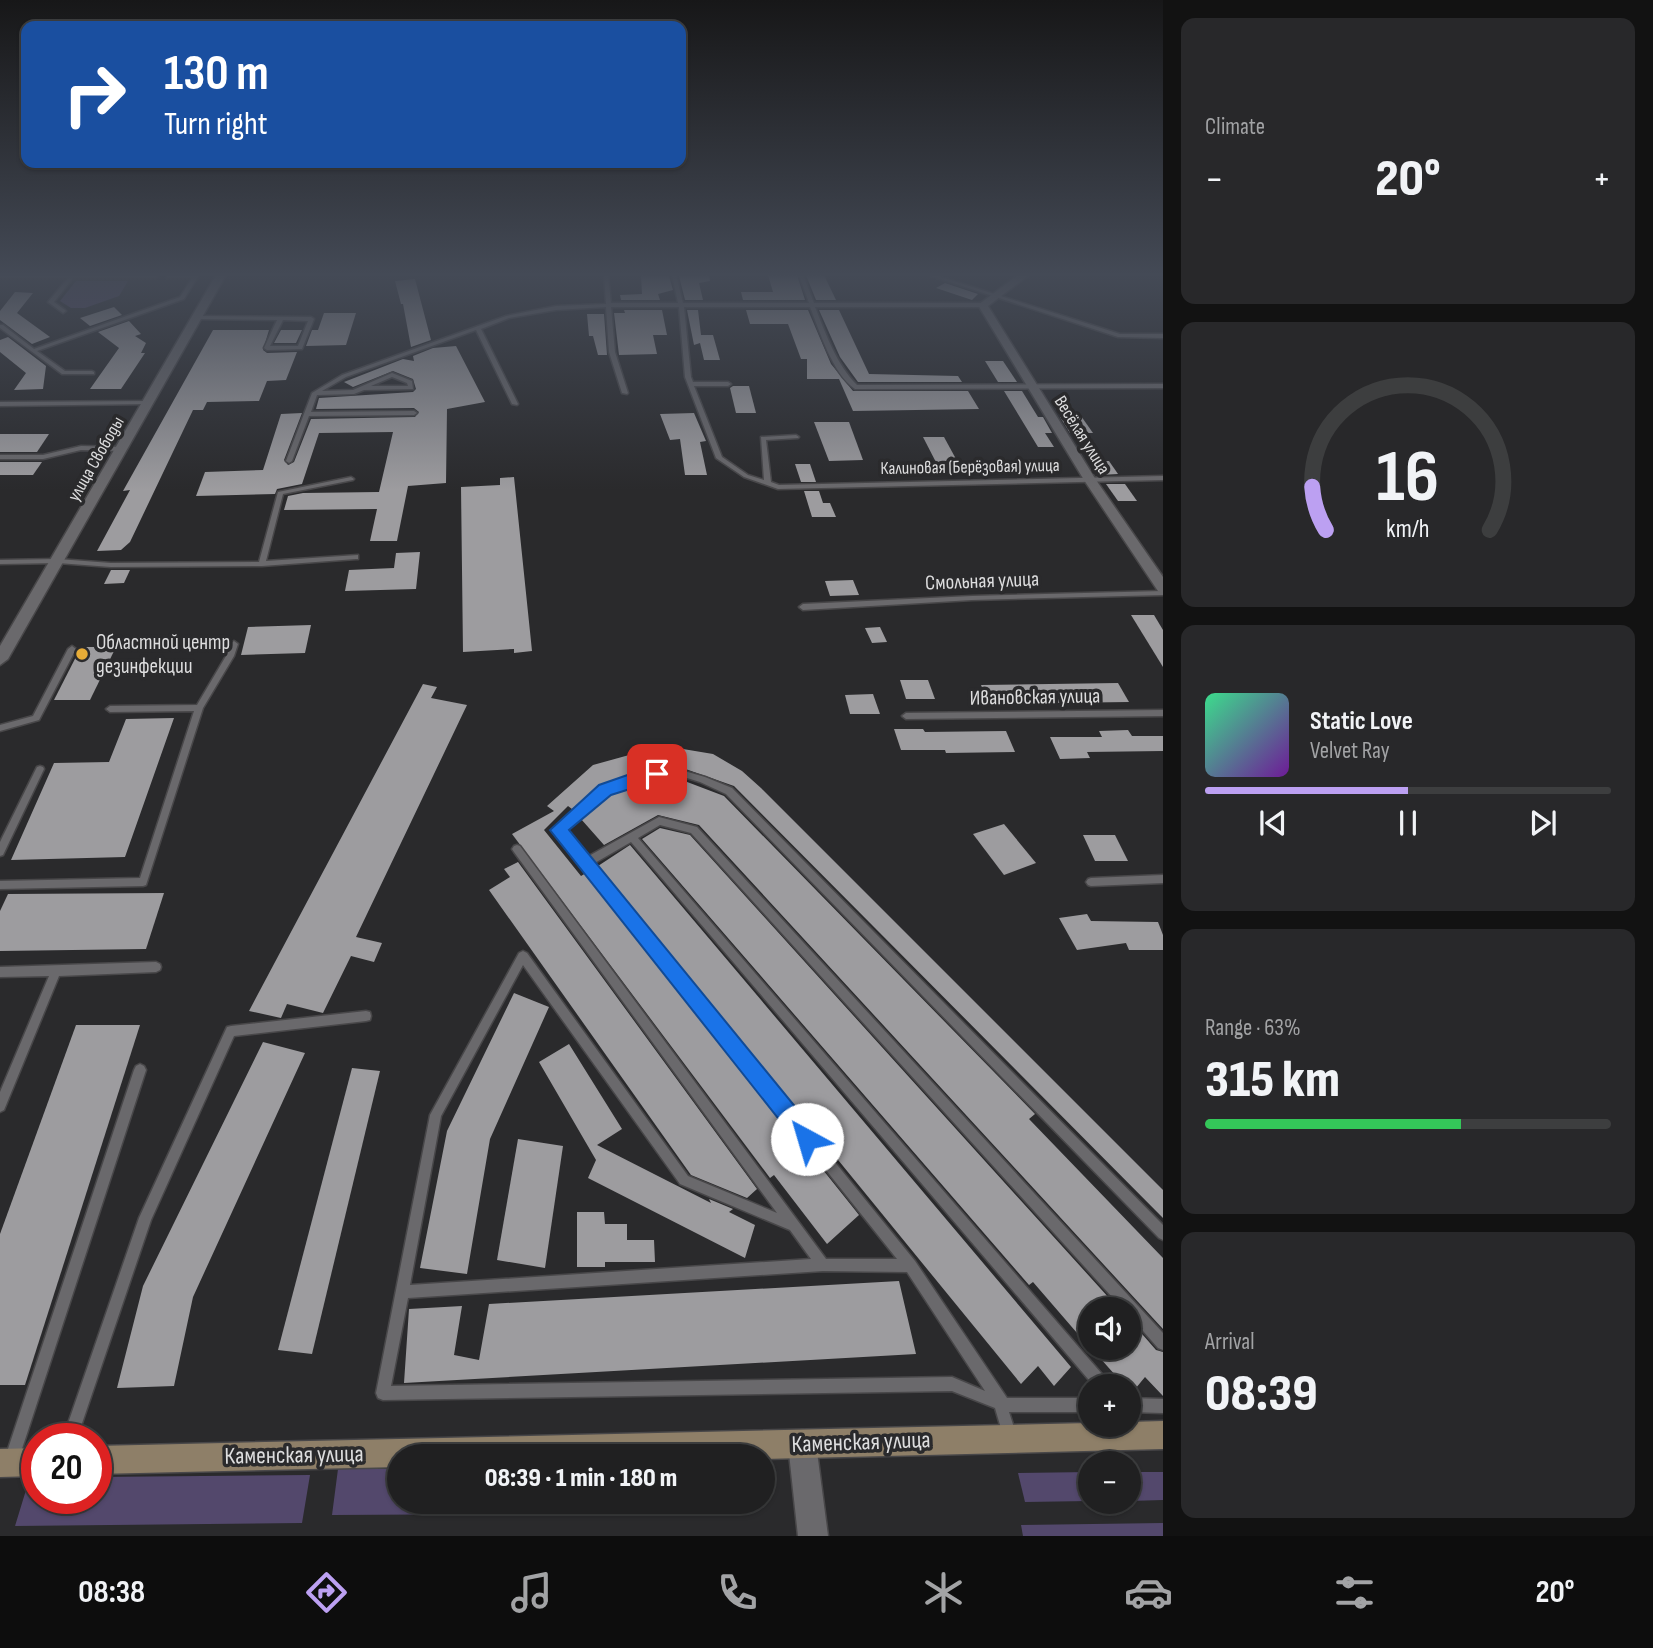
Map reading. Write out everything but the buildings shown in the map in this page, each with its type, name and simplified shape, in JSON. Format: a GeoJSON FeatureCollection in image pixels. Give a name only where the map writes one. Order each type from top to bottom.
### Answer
{"type":"FeatureCollection","features":[{"type":"Feature","properties":{"kind":"street","name":"улица Свободы"},"geometry":{"type":"LineString","coordinates":[[0,659],[181,347]]}},
{"type":"Feature","properties":{"kind":"street","name":"Весёлая улица"},"geometry":{"type":"LineString","coordinates":[[1007,347],[1090,480],[1163,590]]}},
{"type":"Feature","properties":{"kind":"street","name":"Каменская улица"},"geometry":{"type":"LineString","coordinates":[[112,1460],[1163,1435]]}},
{"type":"Feature","properties":{"kind":"street"},"geometry":{"type":"LineString","coordinates":[[802,1444],[813,1536]]}},
{"type":"Feature","properties":{"kind":"lane"},"geometry":{"type":"LineString","coordinates":[[26,347],[64,373],[92,373]]}},
{"type":"Feature","properties":{"kind":"lane"},"geometry":{"type":"LineString","coordinates":[[33,352],[48,347]]}},
{"type":"Feature","properties":{"kind":"lane"},"geometry":{"type":"LineString","coordinates":[[268,347],[301,347]]}},
{"type":"Feature","properties":{"kind":"lane"},"geometry":{"type":"LineString","coordinates":[[289,461],[315,393],[344,376],[426,347]]}},
{"type":"Feature","properties":{"kind":"lane"},"geometry":{"type":"LineString","coordinates":[[487,347],[515,404]]}},
{"type":"Feature","properties":{"kind":"lane"},"geometry":{"type":"LineString","coordinates":[[612,347],[625,393]]}},
{"type":"Feature","properties":{"kind":"lane","name":"Калиновая (Берёзовая) улица"},"geometry":{"type":"LineString","coordinates":[[686,347],[691,384],[719,458],[747,476],[778,486],[1163,478]]}},
{"type":"Feature","properties":{"kind":"lane"},"geometry":{"type":"LineString","coordinates":[[830,347],[849,382],[855,387],[1163,386]]}},
{"type":"Feature","properties":{"kind":"lane"},"geometry":{"type":"LineString","coordinates":[[315,393],[354,392],[392,375],[410,382],[411,388],[363,388]]}},
{"type":"Feature","properties":{"kind":"lane"},"geometry":{"type":"LineString","coordinates":[[691,384],[728,384]]}},
{"type":"Feature","properties":{"kind":"lane"},"geometry":{"type":"LineString","coordinates":[[0,404],[149,402]]}},
{"type":"Feature","properties":{"kind":"lane"},"geometry":{"type":"LineString","coordinates":[[307,414],[414,413]]}},
{"type":"Feature","properties":{"kind":"lane"},"geometry":{"type":"LineString","coordinates":[[768,483],[763,438],[796,437]]}},
{"type":"Feature","properties":{"kind":"lane"},"geometry":{"type":"LineString","coordinates":[[0,457],[43,457],[81,448],[122,449]]}},
{"type":"Feature","properties":{"kind":"lane"},"geometry":{"type":"LineString","coordinates":[[262,564],[280,493],[351,479]]}},
{"type":"Feature","properties":{"kind":"lane"},"geometry":{"type":"LineString","coordinates":[[0,562],[58,561],[111,565],[262,564],[356,556]]}},
{"type":"Feature","properties":{"kind":"lane","name":"Смольная улица"},"geometry":{"type":"LineString","coordinates":[[803,607],[1163,590]]}},
{"type":"Feature","properties":{"kind":"lane"},"geometry":{"type":"LineString","coordinates":[[0,885],[143,881],[198,708],[230,656],[234,644]]}},
{"type":"Feature","properties":{"kind":"lane"},"geometry":{"type":"LineString","coordinates":[[0,728],[36,718],[72,649]]}},
{"type":"Feature","properties":{"kind":"lane"},"geometry":{"type":"LineString","coordinates":[[110,709],[198,708]]}},
{"type":"Feature","properties":{"kind":"lane","name":"Ивановская улица"},"geometry":{"type":"LineString","coordinates":[[906,716],[1163,713]]}},
{"type":"Feature","properties":{"kind":"lane"},"geometry":{"type":"LineString","coordinates":[[0,852],[40,769]]}},
{"type":"Feature","properties":{"kind":"lane"},"geometry":{"type":"LineString","coordinates":[[1003,1405],[910,1266],[558,830],[605,790],[639,777],[674,771],[729,791],[1163,1234]]}},
{"type":"Feature","properties":{"kind":"lane"},"geometry":{"type":"LineString","coordinates":[[586,863],[659,821],[694,830],[1163,1343]]}},
{"type":"Feature","properties":{"kind":"lane"},"geometry":{"type":"LineString","coordinates":[[632,837],[1093,1374]]}},
{"type":"Feature","properties":{"kind":"lane"},"geometry":{"type":"LineString","coordinates":[[517,849],[823,1265]]}},
{"type":"Feature","properties":{"kind":"lane"},"geometry":{"type":"LineString","coordinates":[[1091,881],[1163,879]]}},
{"type":"Feature","properties":{"kind":"lane"},"geometry":{"type":"LineString","coordinates":[[794,1226],[684,1180],[523,956],[436,1115],[383,1393],[952,1384],[1003,1405],[1078,1405]]}},
{"type":"Feature","properties":{"kind":"lane"},"geometry":{"type":"LineString","coordinates":[[0,972],[156,967]]}},
{"type":"Feature","properties":{"kind":"lane"},"geometry":{"type":"LineString","coordinates":[[0,1106],[56,971]]}},
{"type":"Feature","properties":{"kind":"lane"},"geometry":{"type":"LineString","coordinates":[[75,1423],[145,1218],[231,1031],[366,1016]]}},
{"type":"Feature","properties":{"kind":"lane"},"geometry":{"type":"LineString","coordinates":[[16,1463],[140,1070]]}},
{"type":"Feature","properties":{"kind":"lane"},"geometry":{"type":"LineString","coordinates":[[402,1292],[823,1265],[910,1266]]}},
{"type":"Feature","properties":{"kind":"lane"},"geometry":{"type":"LineString","coordinates":[[1003,1405],[1001,1410],[1011,1438]]}},
{"type":"Feature","properties":{"kind":"lane"},"geometry":{"type":"LineString","coordinates":[[1141,1405],[1163,1406]]}},
{"type":"Feature","properties":{"kind":"shaded area"},"geometry":{"type":"Polygon","coordinates":[[[338,1469],[387,1469],[387,1514],[521,1514],[332,1515],[338,1469]]]}},
{"type":"Feature","properties":{"kind":"shaded area"},"geometry":{"type":"Polygon","coordinates":[[[1078,1472],[1078,1501],[1025,1502],[1018,1473],[1078,1472]]]}},
{"type":"Feature","properties":{"kind":"shaded area"},"geometry":{"type":"Polygon","coordinates":[[[1141,1472],[1163,1472],[1163,1500],[1141,1501],[1141,1472]]]}},
{"type":"Feature","properties":{"kind":"shaded area"},"geometry":{"type":"Polygon","coordinates":[[[310,1475],[302,1523],[15,1526],[21,1506],[21,1514],[112,1514],[112,1477],[310,1475]]]}},
{"type":"Feature","properties":{"kind":"shaded area"},"geometry":{"type":"Polygon","coordinates":[[[1163,1523],[1163,1536],[1023,1536],[1021,1525],[1163,1523]]]}},
{"type":"Feature","properties":{"kind":"place","name":"Областной центр дезинфекции"},"geometry":{"type":"Point","coordinates":[82,654]}},
{"type":"Feature","properties":{"kind":"route"},"geometry":{"type":"LineString","coordinates":[[657,774],[639,777],[605,790],[558,830],[807,1139]]}}]}
